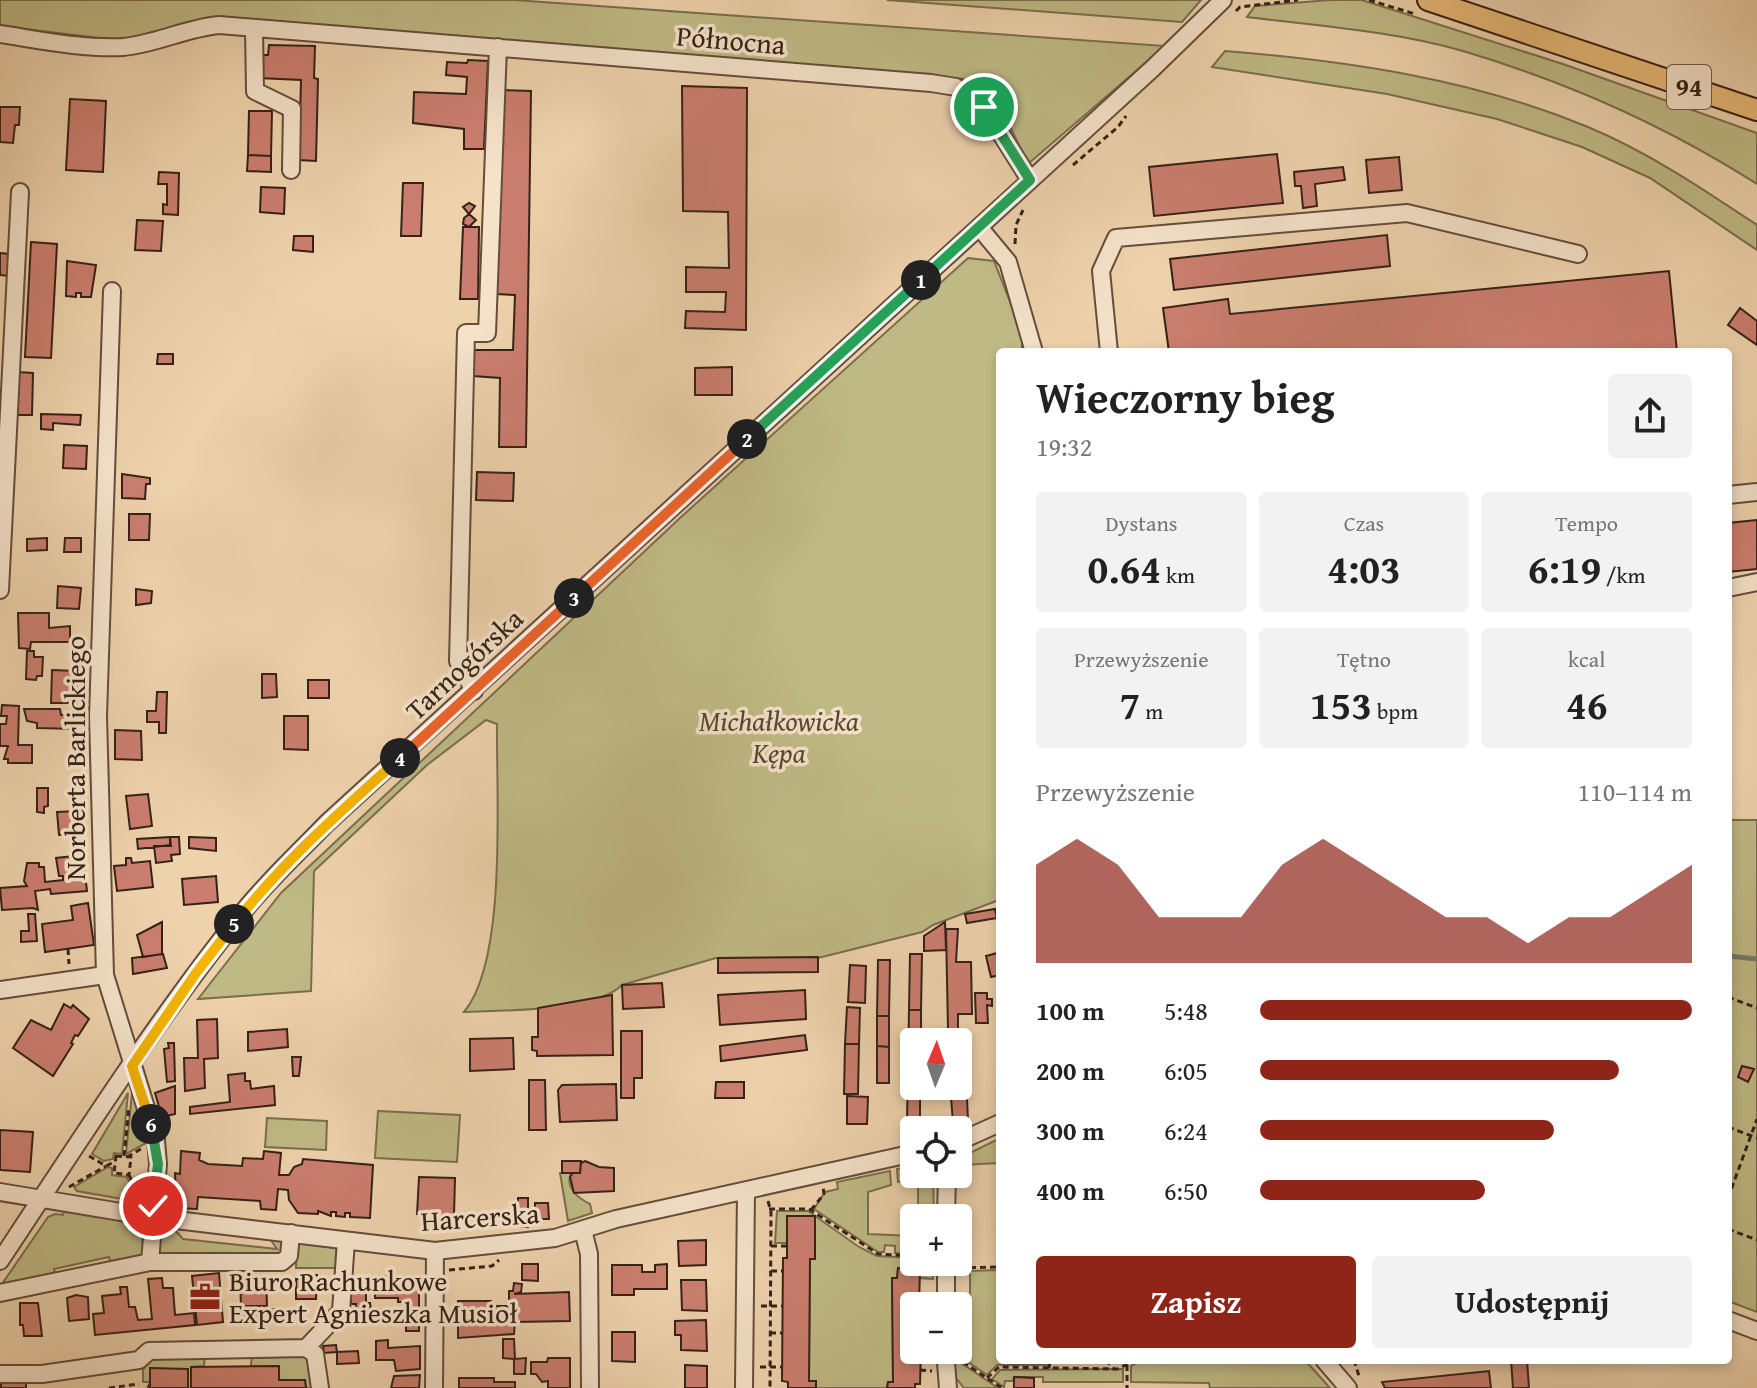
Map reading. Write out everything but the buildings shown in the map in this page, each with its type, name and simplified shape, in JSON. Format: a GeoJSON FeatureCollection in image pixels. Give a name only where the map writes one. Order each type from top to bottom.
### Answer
{"type":"FeatureCollection","features":[{"type":"Feature","properties":{"kind":"main road","name":"94"},"geometry":{"type":"LineString","coordinates":[[1428,0],[1757,110]]}},
{"type":"Feature","properties":{"kind":"street","name":"Tarnogórska"},"geometry":{"type":"LineString","coordinates":[[0,1261],[196,973],[279,872],[338,813],[1222,6]]}},
{"type":"Feature","properties":{"kind":"street","name":"Północna"},"geometry":{"type":"LineString","coordinates":[[0,34],[83,46],[124,47],[200,26],[219,25],[956,87],[984,107],[1030,180]]}},
{"type":"Feature","properties":{"kind":"street"},"geometry":{"type":"LineString","coordinates":[[254,29],[255,91],[292,109],[291,170]]}},
{"type":"Feature","properties":{"kind":"street"},"geometry":{"type":"LineString","coordinates":[[474,691],[458,661],[466,333],[487,333],[498,47]]}},
{"type":"Feature","properties":{"kind":"street"},"geometry":{"type":"LineString","coordinates":[[0,590],[20,192]]}},
{"type":"Feature","properties":{"kind":"street"},"geometry":{"type":"LineString","coordinates":[[1109,348],[1101,271],[1116,238],[1407,213],[1578,254]]}},
{"type":"Feature","properties":{"kind":"street"},"geometry":{"type":"LineString","coordinates":[[979,227],[1008,262],[1033,348]]}},
{"type":"Feature","properties":{"kind":"street","name":"Norberta Barlickiego"},"geometry":{"type":"LineString","coordinates":[[112,291],[98,716],[105,975],[156,1140],[158,1164],[151,1217],[150,1262]]}},
{"type":"Feature","properties":{"kind":"street"},"geometry":{"type":"LineString","coordinates":[[1732,495],[1757,492]]}},
{"type":"Feature","properties":{"kind":"street"},"geometry":{"type":"LineString","coordinates":[[1732,587],[1757,582]]}},
{"type":"Feature","properties":{"kind":"street"},"geometry":{"type":"LineString","coordinates":[[0,990],[105,975]]}},
{"type":"Feature","properties":{"kind":"street"},"geometry":{"type":"LineString","coordinates":[[972,1136],[996,1125]]}},
{"type":"Feature","properties":{"kind":"street","name":"Harcerska"},"geometry":{"type":"LineString","coordinates":[[0,1192],[151,1217],[435,1251],[532,1243],[607,1222],[900,1156]]}},
{"type":"Feature","properties":{"kind":"street"},"geometry":{"type":"LineString","coordinates":[[744,1388],[746,1191]]}},
{"type":"Feature","properties":{"kind":"street"},"geometry":{"type":"LineString","coordinates":[[583,1230],[589,1254],[590,1388]]}},
{"type":"Feature","properties":{"kind":"street"},"geometry":{"type":"LineString","coordinates":[[0,1293],[150,1262],[282,1262],[289,1256],[291,1233]]}},
{"type":"Feature","properties":{"kind":"street"},"geometry":{"type":"LineString","coordinates":[[306,1348],[341,1311],[346,1241]]}},
{"type":"Feature","properties":{"kind":"street"},"geometry":{"type":"LineString","coordinates":[[434,1388],[435,1251]]}},
{"type":"Feature","properties":{"kind":"street"},"geometry":{"type":"LineString","coordinates":[[1732,1322],[1757,1331]]}},
{"type":"Feature","properties":{"kind":"street"},"geometry":{"type":"LineString","coordinates":[[0,1374],[42,1374],[139,1360],[149,1351],[306,1348],[315,1354],[320,1388]]}},
{"type":"Feature","properties":{"kind":"street"},"geometry":{"type":"LineString","coordinates":[[948,1388],[949,1364]]}},
{"type":"Feature","properties":{"kind":"street"},"geometry":{"type":"LineString","coordinates":[[1329,1364],[1356,1385]]}},
{"type":"Feature","properties":{"kind":"path"},"geometry":{"type":"LineString","coordinates":[[1222,6],[1240,7],[1298,0]]}},
{"type":"Feature","properties":{"kind":"path"},"geometry":{"type":"LineString","coordinates":[[1070,167],[1118,127],[1127,115]]}},
{"type":"Feature","properties":{"kind":"path"},"geometry":{"type":"LineString","coordinates":[[1018,254],[1016,225],[1024,207]]}},
{"type":"Feature","properties":{"kind":"path"},"geometry":{"type":"LineString","coordinates":[[68,949],[69,964]]}},
{"type":"Feature","properties":{"kind":"path"},"geometry":{"type":"LineString","coordinates":[[1732,999],[1757,1008]]}},
{"type":"Feature","properties":{"kind":"path"},"geometry":{"type":"LineString","coordinates":[[124,1156],[129,1101]]}},
{"type":"Feature","properties":{"kind":"path"},"geometry":{"type":"LineString","coordinates":[[1732,1187],[1757,1119]]}},
{"type":"Feature","properties":{"kind":"path"},"geometry":{"type":"LineString","coordinates":[[1732,1129],[1757,1138]]}},
{"type":"Feature","properties":{"kind":"path"},"geometry":{"type":"LineString","coordinates":[[85,1154],[106,1166]]}},
{"type":"Feature","properties":{"kind":"path"},"geometry":{"type":"LineString","coordinates":[[129,1175],[114,1173],[116,1156],[131,1157],[129,1175],[139,1195]]}},
{"type":"Feature","properties":{"kind":"path"},"geometry":{"type":"LineString","coordinates":[[69,1187],[115,1161]]}},
{"type":"Feature","properties":{"kind":"path"},"geometry":{"type":"LineString","coordinates":[[130,1167],[139,1168]]}},
{"type":"Feature","properties":{"kind":"path"},"geometry":{"type":"LineString","coordinates":[[811,1210],[824,1194],[822,1182]]}},
{"type":"Feature","properties":{"kind":"path"},"geometry":{"type":"LineString","coordinates":[[770,1388],[770,1210],[811,1210],[878,1254],[900,1255]]}},
{"type":"Feature","properties":{"kind":"path"},"geometry":{"type":"LineString","coordinates":[[1732,1231],[1757,1240]]}},
{"type":"Feature","properties":{"kind":"path"},"geometry":{"type":"LineString","coordinates":[[771,1246],[787,1246]]}},
{"type":"Feature","properties":{"kind":"path"},"geometry":{"type":"LineString","coordinates":[[972,1266],[996,1267]]}},
{"type":"Feature","properties":{"kind":"path"},"geometry":{"type":"LineString","coordinates":[[771,1271],[783,1271]]}},
{"type":"Feature","properties":{"kind":"path"},"geometry":{"type":"LineString","coordinates":[[745,1306],[783,1306]]}},
{"type":"Feature","properties":{"kind":"path"},"geometry":{"type":"LineString","coordinates":[[770,1333],[782,1333]]}},
{"type":"Feature","properties":{"kind":"path"},"geometry":{"type":"LineString","coordinates":[[966,1364],[1002,1388]]}},
{"type":"Feature","properties":{"kind":"path"},"geometry":{"type":"LineString","coordinates":[[1049,1368],[1050,1364]]}},
{"type":"Feature","properties":{"kind":"path"},"geometry":{"type":"LineString","coordinates":[[1110,1364],[1114,1369]]}},
{"type":"Feature","properties":{"kind":"path"},"geometry":{"type":"LineString","coordinates":[[1354,1364],[1356,1385]]}},
{"type":"Feature","properties":{"kind":"path"},"geometry":{"type":"LineString","coordinates":[[987,1378],[999,1367],[1114,1369],[1127,1365],[1127,1388]]}},
{"type":"Feature","properties":{"kind":"path"},"geometry":{"type":"LineString","coordinates":[[744,1366],[782,1367]]}},
{"type":"Feature","properties":{"kind":"path"},"geometry":{"type":"LineString","coordinates":[[920,1370],[935,1371]]}},
{"type":"Feature","properties":{"kind":"path"},"geometry":{"type":"LineString","coordinates":[[109,1388],[139,1384]]}},
{"type":"Feature","properties":{"kind":"green space"},"geometry":{"type":"Polygon","coordinates":[[[0,0],[514,0],[1165,46],[1028,164],[998,101],[964,79],[288,26],[124,41],[0,26],[0,0]]]}},
{"type":"Feature","properties":{"kind":"green space"},"geometry":{"type":"Polygon","coordinates":[[[887,0],[1201,0],[1182,22],[887,0]]]}},
{"type":"Feature","properties":{"kind":"green space"},"geometry":{"type":"Polygon","coordinates":[[[1362,0],[1563,64],[1757,133],[1757,184],[1687,143],[1615,107],[1502,63],[1410,39],[1247,17],[1255,6],[1362,0]]]}},
{"type":"Feature","properties":{"kind":"green space"},"geometry":{"type":"Polygon","coordinates":[[[1225,51],[1318,60],[1410,75],[1455,84],[1544,110],[1632,148],[1716,198],[1757,225],[1757,250],[1650,178],[1582,147],[1497,119],[1387,94],[1212,67],[1225,51]]]}},
{"type":"Feature","properties":{"kind":"green space","name":"Michałkowicka Kępa"},"geometry":{"type":"Polygon","coordinates":[[[968,258],[994,261],[1022,332],[1022,348],[996,348],[996,901],[922,932],[818,958],[716,958],[622,985],[609,994],[571,1005],[464,1012],[478,988],[488,955],[494,916],[498,832],[497,724],[486,720],[427,765],[314,871],[311,991],[198,999],[281,893],[680,518],[968,258]]]}},
{"type":"Feature","properties":{"kind":"green space"},"geometry":{"type":"Polygon","coordinates":[[[1732,820],[1757,820],[1757,1312],[1732,1303],[1732,820]]]}},
{"type":"Feature","properties":{"kind":"green space"},"geometry":{"type":"Polygon","coordinates":[[[128,1093],[122,1154],[114,1153],[113,1159],[104,1161],[92,1154],[128,1093]]]}},
{"type":"Feature","properties":{"kind":"green space"},"geometry":{"type":"Polygon","coordinates":[[[132,1093],[146,1143],[126,1154],[132,1093]]]}},
{"type":"Feature","properties":{"kind":"green space"},"geometry":{"type":"Polygon","coordinates":[[[378,1111],[460,1115],[457,1162],[375,1158],[378,1111]]]}},
{"type":"Feature","properties":{"kind":"green space"},"geometry":{"type":"Polygon","coordinates":[[[267,1118],[327,1121],[326,1150],[265,1147],[267,1118]]]}},
{"type":"Feature","properties":{"kind":"green space"},"geometry":{"type":"Polygon","coordinates":[[[996,1140],[996,1163],[972,1164],[972,1152],[996,1140]]]}},
{"type":"Feature","properties":{"kind":"green space"},"geometry":{"type":"Polygon","coordinates":[[[108,1167],[112,1168],[112,1175],[127,1177],[139,1202],[77,1191],[74,1187],[108,1167]]]}},
{"type":"Feature","properties":{"kind":"green space"},"geometry":{"type":"Polygon","coordinates":[[[890,1171],[891,1185],[868,1192],[868,1234],[900,1235],[900,1253],[895,1253],[895,1246],[885,1245],[884,1252],[878,1252],[814,1209],[825,1192],[838,1189],[837,1182],[890,1171]]]}},
{"type":"Feature","properties":{"kind":"green space"},"geometry":{"type":"Polygon","coordinates":[[[560,1173],[571,1173],[571,1188],[590,1204],[592,1213],[568,1221],[560,1173]]]}},
{"type":"Feature","properties":{"kind":"green space"},"geometry":{"type":"Polygon","coordinates":[[[918,1188],[933,1188],[934,1204],[918,1204],[918,1188]]]}},
{"type":"Feature","properties":{"kind":"green space"},"geometry":{"type":"Polygon","coordinates":[[[64,1210],[142,1225],[145,1229],[143,1255],[137,1260],[112,1267],[109,1257],[54,1269],[56,1279],[5,1287],[2,1284],[48,1217],[63,1215],[64,1210]]]}},
{"type":"Feature","properties":{"kind":"green space"},"geometry":{"type":"Polygon","coordinates":[[[777,1211],[808,1211],[859,1247],[877,1256],[900,1257],[897,1278],[892,1279],[893,1382],[888,1382],[887,1388],[816,1388],[816,1381],[809,1381],[810,1259],[787,1243],[775,1243],[777,1211]]]}},
{"type":"Feature","properties":{"kind":"green space"},"geometry":{"type":"Polygon","coordinates":[[[174,1229],[183,1239],[277,1249],[270,1239],[284,1240],[281,1255],[162,1257],[157,1253],[160,1230],[174,1229]]]}},
{"type":"Feature","properties":{"kind":"green space"},"geometry":{"type":"Polygon","coordinates":[[[297,1242],[335,1248],[339,1252],[339,1268],[296,1268],[297,1242]]]}},
{"type":"Feature","properties":{"kind":"green space"},"geometry":{"type":"Polygon","coordinates":[[[996,1270],[996,1364],[1047,1365],[997,1365],[987,1375],[971,1364],[972,1271],[996,1270]]]}},
{"type":"Feature","properties":{"kind":"green space"},"geometry":{"type":"Polygon","coordinates":[[[252,1352],[303,1354],[310,1360],[316,1388],[306,1388],[305,1380],[279,1380],[278,1366],[251,1366],[252,1352]]]}},
{"type":"Feature","properties":{"kind":"green space"},"geometry":{"type":"Polygon","coordinates":[[[205,1353],[204,1366],[191,1367],[191,1388],[188,1388],[188,1369],[150,1369],[150,1382],[143,1382],[143,1370],[149,1357],[205,1353]]]}},
{"type":"Feature","properties":{"kind":"green space"},"geometry":{"type":"Polygon","coordinates":[[[953,1364],[962,1364],[998,1388],[964,1388],[952,1373],[953,1364]]]}},
{"type":"Feature","properties":{"kind":"green space"},"geometry":{"type":"Polygon","coordinates":[[[1309,1364],[1330,1388],[1210,1388],[1209,1383],[1131,1382],[1131,1366],[1309,1364]]]}},
{"type":"Feature","properties":{"kind":"green space"},"geometry":{"type":"Polygon","coordinates":[[[1123,1369],[1123,1382],[1043,1382],[1043,1377],[1014,1377],[1013,1381],[1005,1381],[1004,1387],[992,1379],[1000,1370],[1123,1369]]]}},
{"type":"Feature","properties":{"kind":"waterway"},"geometry":{"type":"LineString","coordinates":[[1732,956],[1757,959]]}},
{"type":"Feature","properties":{"kind":"place","name":"Biuro Rachunkowe Expert Agnieszka Musioł"},"geometry":{"type":"Point","coordinates":[205,1297]}},
{"type":"Feature","properties":{"kind":"route"},"geometry":{"type":"LineString","coordinates":[[153,1206],[158,1164],[156,1140],[132,1066],[196,973],[249,905],[327,823],[1030,180],[984,107]]}}]}
